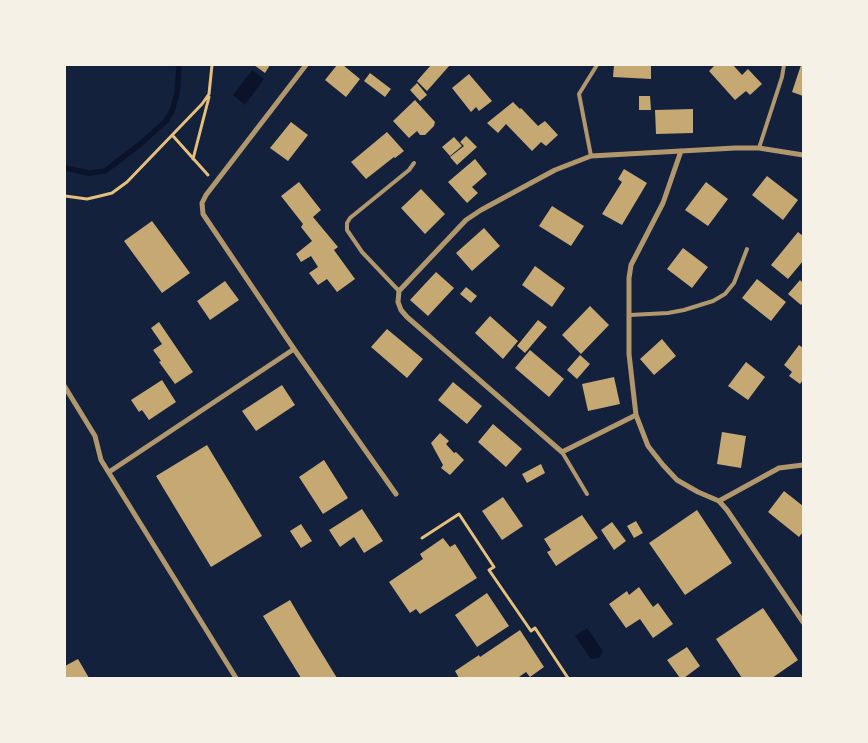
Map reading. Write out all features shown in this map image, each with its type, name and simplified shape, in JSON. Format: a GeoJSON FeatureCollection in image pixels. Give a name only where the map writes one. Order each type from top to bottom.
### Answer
{"type":"FeatureCollection","features":[{"type":"Feature","properties":{"kind":"street"},"geometry":{"type":"LineString","coordinates":[[306,65],[215,182],[203,200],[203,214],[294,349],[396,494]]}},
{"type":"Feature","properties":{"kind":"street"},"geometry":{"type":"LineString","coordinates":[[636,415],[562,452],[407,318],[398,302],[398,291],[466,220],[555,170],[590,156],[759,148],[803,155]]}},
{"type":"Feature","properties":{"kind":"street"},"geometry":{"type":"LineString","coordinates":[[681,151],[664,203],[631,265],[629,278],[629,354],[636,415],[648,446],[677,480],[698,492],[720,501],[803,622]]}},
{"type":"Feature","properties":{"kind":"street"},"geometry":{"type":"LineString","coordinates":[[109,472],[294,349]]}},
{"type":"Feature","properties":{"kind":"street"},"geometry":{"type":"LineString","coordinates":[[65,388],[95,436],[101,460],[236,678]]}},
{"type":"Feature","properties":{"kind":"street"},"geometry":{"type":"LineString","coordinates":[[720,501],[779,468],[803,465]]}},
{"type":"Feature","properties":{"kind":"lane"},"geometry":{"type":"LineString","coordinates":[[590,156],[579,94],[597,65]]}},
{"type":"Feature","properties":{"kind":"lane"},"geometry":{"type":"LineString","coordinates":[[759,148],[782,77],[784,65]]}},
{"type":"Feature","properties":{"kind":"lane"},"geometry":{"type":"LineString","coordinates":[[398,291],[362,252],[347,230],[347,224],[350,218],[409,170],[414,163]]}},
{"type":"Feature","properties":{"kind":"lane"},"geometry":{"type":"LineString","coordinates":[[630,315],[668,313],[713,301],[725,294],[734,283],[747,249]]}},
{"type":"Feature","properties":{"kind":"lane"},"geometry":{"type":"LineString","coordinates":[[562,452],[587,494]]}},
{"type":"Feature","properties":{"kind":"path"},"geometry":{"type":"LineString","coordinates":[[193,159],[210,94],[212,65]]}},
{"type":"Feature","properties":{"kind":"path"},"geometry":{"type":"LineString","coordinates":[[65,196],[87,199],[112,193],[126,182],[172,136],[210,94]]}},
{"type":"Feature","properties":{"kind":"path"},"geometry":{"type":"LineString","coordinates":[[172,136],[215,182]]}},
{"type":"Feature","properties":{"kind":"path"},"geometry":{"type":"LineString","coordinates":[[422,538],[459,514],[494,567],[489,570],[531,631],[535,628],[568,678]]}},
{"type":"Feature","properties":{"kind":"water"},"geometry":{"type":"Polygon","coordinates":[[[252,70],[264,79],[245,105],[233,95],[252,70]]]}},
{"type":"Feature","properties":{"kind":"water"},"geometry":{"type":"Polygon","coordinates":[[[587,628],[603,651],[599,658],[591,659],[575,636],[587,628]]]}},
{"type":"Feature","properties":{"kind":"building"},"geometry":{"type":"Polygon","coordinates":[[[254,65],[270,65],[265,73],[254,65]]]}},
{"type":"Feature","properties":{"kind":"building"},"geometry":{"type":"Polygon","coordinates":[[[337,65],[343,65],[360,79],[346,97],[325,80],[337,65]]]}},
{"type":"Feature","properties":{"kind":"building"},"geometry":{"type":"Polygon","coordinates":[[[431,65],[450,65],[427,91],[417,81],[431,65]]]}},
{"type":"Feature","properties":{"kind":"building"},"geometry":{"type":"Polygon","coordinates":[[[614,65],[651,65],[651,79],[613,77],[614,65]]]}},
{"type":"Feature","properties":{"kind":"building"},"geometry":{"type":"Polygon","coordinates":[[[715,65],[733,65],[742,75],[748,69],[762,84],[750,95],[746,91],[735,100],[709,71],[715,65]]]}},
{"type":"Feature","properties":{"kind":"building"},"geometry":{"type":"Polygon","coordinates":[[[801,65],[803,65],[803,96],[792,92],[801,65]]]}},
{"type":"Feature","properties":{"kind":"building"},"geometry":{"type":"Polygon","coordinates":[[[370,73],[391,89],[385,97],[364,81],[370,73]]]}},
{"type":"Feature","properties":{"kind":"building"},"geometry":{"type":"Polygon","coordinates":[[[469,74],[492,101],[479,111],[476,107],[471,112],[452,88],[469,74]]]}},
{"type":"Feature","properties":{"kind":"building"},"geometry":{"type":"Polygon","coordinates":[[[417,83],[427,95],[420,101],[410,90],[417,83]]]}},
{"type":"Feature","properties":{"kind":"building"},"geometry":{"type":"Polygon","coordinates":[[[639,96],[650,96],[651,110],[639,110],[639,96]]]}},
{"type":"Feature","properties":{"kind":"building"},"geometry":{"type":"Polygon","coordinates":[[[415,100],[435,122],[434,126],[425,135],[420,135],[417,131],[409,138],[393,121],[415,100]]]}},
{"type":"Feature","properties":{"kind":"building"},"geometry":{"type":"Polygon","coordinates":[[[513,102],[538,126],[545,121],[558,135],[546,146],[541,142],[532,151],[506,124],[498,133],[487,123],[513,102]]]}},
{"type":"Feature","properties":{"kind":"building"},"geometry":{"type":"Polygon","coordinates":[[[693,109],[693,133],[656,134],[655,110],[693,109]]]}},
{"type":"Feature","properties":{"kind":"building"},"geometry":{"type":"Polygon","coordinates":[[[291,122],[308,135],[288,161],[270,148],[291,122]]]}},
{"type":"Feature","properties":{"kind":"building"},"geometry":{"type":"Polygon","coordinates":[[[387,132],[404,151],[366,179],[351,162],[387,132]]]}},
{"type":"Feature","properties":{"kind":"building"},"geometry":{"type":"Polygon","coordinates":[[[466,136],[477,147],[457,165],[450,157],[464,146],[460,142],[466,136]]]}},
{"type":"Feature","properties":{"kind":"building"},"geometry":{"type":"Polygon","coordinates":[[[454,137],[462,146],[450,156],[442,147],[454,137]]]}},
{"type":"Feature","properties":{"kind":"building"},"geometry":{"type":"Polygon","coordinates":[[[475,159],[487,174],[472,187],[478,193],[467,203],[448,182],[475,159]]]}},
{"type":"Feature","properties":{"kind":"building"},"geometry":{"type":"Polygon","coordinates":[[[624,169],[647,183],[622,225],[602,214],[622,182],[618,179],[624,169]]]}},
{"type":"Feature","properties":{"kind":"building"},"geometry":{"type":"Polygon","coordinates":[[[767,176],[798,200],[783,220],[752,195],[767,176]]]}},
{"type":"Feature","properties":{"kind":"building"},"geometry":{"type":"Polygon","coordinates":[[[299,182],[321,210],[313,217],[338,247],[334,250],[355,279],[337,292],[327,279],[318,285],[309,273],[318,267],[311,256],[301,262],[296,254],[312,241],[301,227],[303,224],[281,196],[299,182]]]}},
{"type":"Feature","properties":{"kind":"building"},"geometry":{"type":"Polygon","coordinates":[[[706,182],[728,199],[708,226],[685,210],[706,182]]]}},
{"type":"Feature","properties":{"kind":"building"},"geometry":{"type":"Polygon","coordinates":[[[421,189],[445,214],[425,234],[401,208],[421,189]]]}},
{"type":"Feature","properties":{"kind":"building"},"geometry":{"type":"Polygon","coordinates":[[[552,206],[584,226],[571,246],[539,226],[552,206]]]}},
{"type":"Feature","properties":{"kind":"building"},"geometry":{"type":"Polygon","coordinates":[[[152,221],[190,273],[162,293],[124,241],[152,221]]]}},
{"type":"Feature","properties":{"kind":"building"},"geometry":{"type":"Polygon","coordinates":[[[484,228],[500,246],[472,271],[456,253],[484,228]]]}},
{"type":"Feature","properties":{"kind":"building"},"geometry":{"type":"Polygon","coordinates":[[[798,232],[803,236],[803,261],[788,279],[771,265],[798,232]]]}},
{"type":"Feature","properties":{"kind":"building"},"geometry":{"type":"Polygon","coordinates":[[[683,248],[708,267],[692,288],[667,269],[683,248]]]}},
{"type":"Feature","properties":{"kind":"building"},"geometry":{"type":"Polygon","coordinates":[[[535,266],[565,288],[552,307],[522,285],[535,266]]]}},
{"type":"Feature","properties":{"kind":"building"},"geometry":{"type":"Polygon","coordinates":[[[436,272],[454,288],[428,316],[410,300],[436,272]]]}},
{"type":"Feature","properties":{"kind":"building"},"geometry":{"type":"Polygon","coordinates":[[[757,279],[786,302],[771,321],[742,298],[757,279]]]}},
{"type":"Feature","properties":{"kind":"building"},"geometry":{"type":"Polygon","coordinates":[[[800,280],[803,283],[803,302],[801,305],[788,294],[800,280]]]}},
{"type":"Feature","properties":{"kind":"building"},"geometry":{"type":"Polygon","coordinates":[[[225,281],[239,300],[210,320],[197,301],[225,281]]]}},
{"type":"Feature","properties":{"kind":"building"},"geometry":{"type":"Polygon","coordinates":[[[466,287],[477,296],[471,303],[460,294],[466,287]]]}},
{"type":"Feature","properties":{"kind":"building"},"geometry":{"type":"Polygon","coordinates":[[[590,306],[609,325],[581,354],[562,335],[590,306]]]}},
{"type":"Feature","properties":{"kind":"building"},"geometry":{"type":"Polygon","coordinates":[[[490,316],[518,341],[503,359],[475,333],[490,316]]]}},
{"type":"Feature","properties":{"kind":"building"},"geometry":{"type":"Polygon","coordinates":[[[538,320],[547,327],[525,353],[517,346],[538,320]]]}},
{"type":"Feature","properties":{"kind":"building"},"geometry":{"type":"Polygon","coordinates":[[[159,322],[193,372],[175,384],[153,350],[162,344],[151,328],[159,322]]]}},
{"type":"Feature","properties":{"kind":"building"},"geometry":{"type":"Polygon","coordinates":[[[387,329],[423,359],[407,378],[371,347],[387,329]]]}},
{"type":"Feature","properties":{"kind":"building"},"geometry":{"type":"Polygon","coordinates":[[[662,339],[676,356],[654,375],[640,359],[662,339]]]}},
{"type":"Feature","properties":{"kind":"building"},"geometry":{"type":"Polygon","coordinates":[[[799,345],[803,348],[803,380],[800,384],[789,376],[792,372],[784,365],[799,345]]]}},
{"type":"Feature","properties":{"kind":"building"},"geometry":{"type":"Polygon","coordinates":[[[530,350],[564,379],[549,397],[515,368],[530,350]]]}},
{"type":"Feature","properties":{"kind":"building"},"geometry":{"type":"Polygon","coordinates":[[[580,355],[590,364],[577,379],[567,370],[580,355]]]}},
{"type":"Feature","properties":{"kind":"building"},"geometry":{"type":"Polygon","coordinates":[[[746,362],[765,377],[748,400],[728,386],[746,362]]]}},
{"type":"Feature","properties":{"kind":"building"},"geometry":{"type":"Polygon","coordinates":[[[614,377],[620,404],[588,411],[582,384],[614,377]]]}},
{"type":"Feature","properties":{"kind":"building"},"geometry":{"type":"Polygon","coordinates":[[[162,380],[176,402],[149,420],[142,410],[139,412],[131,400],[162,380]]]}},
{"type":"Feature","properties":{"kind":"building"},"geometry":{"type":"Polygon","coordinates":[[[453,382],[482,406],[467,424],[438,400],[453,382]]]}},
{"type":"Feature","properties":{"kind":"building"},"geometry":{"type":"Polygon","coordinates":[[[282,385],[295,405],[256,431],[242,411],[282,385]]]}},
{"type":"Feature","properties":{"kind":"building"},"geometry":{"type":"Polygon","coordinates":[[[493,424],[522,449],[506,467],[478,442],[493,424]]]}},
{"type":"Feature","properties":{"kind":"building"},"geometry":{"type":"Polygon","coordinates":[[[722,432],[746,436],[741,468],[717,464],[722,432]]]}},
{"type":"Feature","properties":{"kind":"building"},"geometry":{"type":"Polygon","coordinates":[[[440,433],[449,441],[446,444],[454,453],[456,452],[464,460],[450,475],[441,468],[443,465],[431,443],[440,433]]]}},
{"type":"Feature","properties":{"kind":"building"},"geometry":{"type":"Polygon","coordinates":[[[207,445],[262,536],[211,567],[156,476],[207,445]]]}},
{"type":"Feature","properties":{"kind":"building"},"geometry":{"type":"Polygon","coordinates":[[[324,460],[348,498],[323,514],[299,477],[324,460]]]}},
{"type":"Feature","properties":{"kind":"building"},"geometry":{"type":"Polygon","coordinates":[[[541,464],[545,473],[527,483],[522,474],[541,464]]]}},
{"type":"Feature","properties":{"kind":"building"},"geometry":{"type":"Polygon","coordinates":[[[784,491],[803,506],[803,532],[799,537],[768,512],[784,491]]]}},
{"type":"Feature","properties":{"kind":"building"},"geometry":{"type":"Polygon","coordinates":[[[503,497],[523,526],[502,540],[482,511],[503,497]]]}},
{"type":"Feature","properties":{"kind":"building"},"geometry":{"type":"Polygon","coordinates":[[[362,509],[383,541],[364,553],[354,537],[340,547],[329,530],[362,509]]]}},
{"type":"Feature","properties":{"kind":"building"},"geometry":{"type":"Polygon","coordinates":[[[697,510],[732,563],[685,595],[649,543],[697,510]]]}},
{"type":"Feature","properties":{"kind":"building"},"geometry":{"type":"Polygon","coordinates":[[[582,515],[598,538],[556,566],[547,552],[551,550],[544,539],[582,515]]]}},
{"type":"Feature","properties":{"kind":"building"},"geometry":{"type":"Polygon","coordinates":[[[636,521],[643,533],[634,538],[627,526],[636,521]]]}},
{"type":"Feature","properties":{"kind":"building"},"geometry":{"type":"Polygon","coordinates":[[[612,522],[626,541],[614,550],[601,530],[612,522]]]}},
{"type":"Feature","properties":{"kind":"building"},"geometry":{"type":"Polygon","coordinates":[[[301,524],[312,541],[301,548],[290,531],[301,524]]]}},
{"type":"Feature","properties":{"kind":"building"},"geometry":{"type":"Polygon","coordinates":[[[443,538],[450,547],[455,544],[477,578],[420,614],[416,609],[410,613],[389,582],[423,559],[420,554],[443,538]]]}},
{"type":"Feature","properties":{"kind":"building"},"geometry":{"type":"Polygon","coordinates":[[[639,587],[653,607],[658,603],[673,624],[653,638],[640,619],[626,628],[609,604],[627,591],[629,595],[639,587]]]}},
{"type":"Feature","properties":{"kind":"building"},"geometry":{"type":"Polygon","coordinates":[[[487,593],[509,626],[477,647],[455,615],[487,593]]]}},
{"type":"Feature","properties":{"kind":"building"},"geometry":{"type":"Polygon","coordinates":[[[290,600],[337,678],[301,678],[263,616],[290,600]]]}},
{"type":"Feature","properties":{"kind":"building"},"geometry":{"type":"Polygon","coordinates":[[[763,608],[798,660],[772,678],[742,678],[716,639],[763,608]]]}},
{"type":"Feature","properties":{"kind":"building"},"geometry":{"type":"Polygon","coordinates":[[[520,630],[544,667],[530,677],[526,672],[520,678],[459,678],[455,671],[520,630]]]}},
{"type":"Feature","properties":{"kind":"building"},"geometry":{"type":"Polygon","coordinates":[[[687,647],[700,666],[684,678],[680,678],[667,660],[687,647]]]}},
{"type":"Feature","properties":{"kind":"building"},"geometry":{"type":"Polygon","coordinates":[[[78,659],[89,678],[65,678],[65,666],[78,659]]]}},
{"type":"Feature","properties":{"kind":"waterway"},"geometry":{"type":"LineString","coordinates":[[65,168],[89,173],[105,171],[166,121],[172,111],[177,93],[179,65]]}}]}
